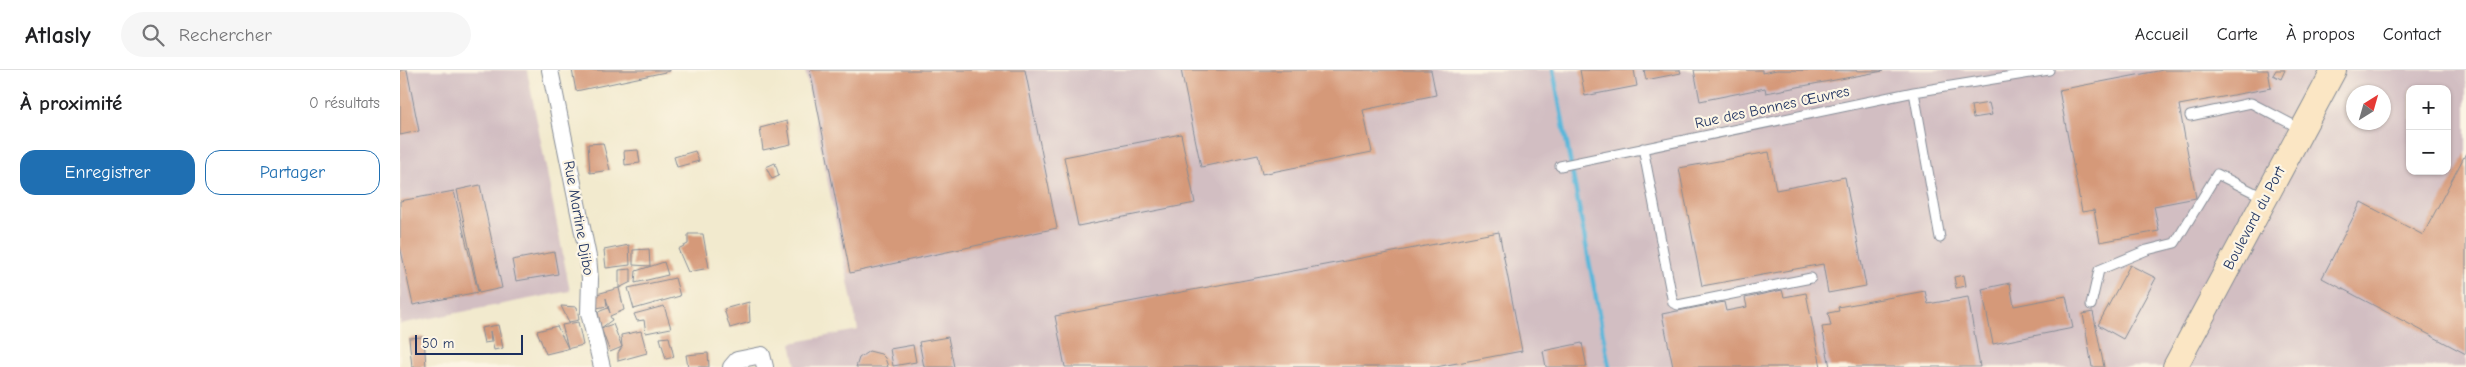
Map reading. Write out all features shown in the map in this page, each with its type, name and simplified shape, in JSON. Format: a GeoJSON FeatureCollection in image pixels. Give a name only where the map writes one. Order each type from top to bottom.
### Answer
{"type":"FeatureCollection","features":[{"type":"Feature","properties":{"kind":"main road","name":"Boulevard du Port"},"geometry":{"type":"LineString","coordinates":[[2175,367],[2334,70]]}},
{"type":"Feature","properties":{"kind":"street","name":"Rue Martine Djibo"},"geometry":{"type":"LineString","coordinates":[[550,70],[588,257],[590,279],[589,313],[602,367]]}},
{"type":"Feature","properties":{"kind":"street"},"geometry":{"type":"LineString","coordinates":[[731,367],[737,360],[762,354],[765,367]]}},
{"type":"Feature","properties":{"kind":"lane","name":"Rue des Bonnes Œuvres"},"geometry":{"type":"LineString","coordinates":[[1560,166],[1914,92],[2049,70]]}},
{"type":"Feature","properties":{"kind":"lane"},"geometry":{"type":"LineString","coordinates":[[1914,92],[1940,238]]}},
{"type":"Feature","properties":{"kind":"lane"},"geometry":{"type":"LineString","coordinates":[[2190,116],[2252,103],[2302,129]]}},
{"type":"Feature","properties":{"kind":"lane"},"geometry":{"type":"LineString","coordinates":[[1643,148],[1671,302],[1674,304],[1811,278]]}},
{"type":"Feature","properties":{"kind":"lane"},"geometry":{"type":"LineString","coordinates":[[2091,305],[2099,270],[2147,250],[2175,244],[2217,174],[2265,198]]}},
{"type":"Feature","properties":{"kind":"shaded area"},"geometry":{"type":"Polygon","coordinates":[[[400,70],[527,70],[570,291],[400,324],[400,70]]]}},
{"type":"Feature","properties":{"kind":"shaded area"},"geometry":{"type":"Polygon","coordinates":[[[805,70],[2466,70],[2466,367],[796,367],[791,343],[858,330],[805,70]]]}},
{"type":"Feature","properties":{"kind":"building"},"geometry":{"type":"Polygon","coordinates":[[[400,70],[407,70],[419,131],[400,135],[400,70]]]}},
{"type":"Feature","properties":{"kind":"building"},"geometry":{"type":"Polygon","coordinates":[[[572,70],[670,70],[670,71],[576,91],[572,70]]]}},
{"type":"Feature","properties":{"kind":"building"},"geometry":{"type":"Polygon","coordinates":[[[810,70],[1025,70],[1057,228],[850,273],[810,70]]]}},
{"type":"Feature","properties":{"kind":"building"},"geometry":{"type":"Polygon","coordinates":[[[1181,70],[1431,70],[1436,95],[1363,110],[1372,152],[1262,174],[1258,155],[1201,167],[1181,70]]]}},
{"type":"Feature","properties":{"kind":"building"},"geometry":{"type":"Polygon","coordinates":[[[1580,70],[1634,70],[1637,86],[1585,96],[1580,70]]]}},
{"type":"Feature","properties":{"kind":"building"},"geometry":{"type":"Polygon","coordinates":[[[1644,70],[1680,70],[1681,73],[1646,80],[1644,70]]]}},
{"type":"Feature","properties":{"kind":"building"},"geometry":{"type":"Polygon","coordinates":[[[1694,70],[1762,70],[1762,73],[1777,70],[1883,71],[1766,93],[1765,88],[1700,101],[1694,70]]]}},
{"type":"Feature","properties":{"kind":"building"},"geometry":{"type":"Polygon","coordinates":[[[2163,70],[2268,70],[2271,88],[2179,105],[2196,198],[2154,206],[2159,231],[2100,242],[2094,210],[2082,212],[2059,90],[2163,70]]]}},
{"type":"Feature","properties":{"kind":"building"},"geometry":{"type":"Polygon","coordinates":[[[2276,70],[2285,70],[2281,79],[2273,75],[2276,70]]]}},
{"type":"Feature","properties":{"kind":"building"},"geometry":{"type":"Polygon","coordinates":[[[1989,103],[1992,115],[1973,118],[1971,106],[1989,103]]]}},
{"type":"Feature","properties":{"kind":"building"},"geometry":{"type":"Polygon","coordinates":[[[787,121],[791,144],[763,150],[760,128],[787,121]]]}},
{"type":"Feature","properties":{"kind":"building"},"geometry":{"type":"Polygon","coordinates":[[[1181,134],[1195,203],[1078,226],[1064,157],[1181,134]]]}},
{"type":"Feature","properties":{"kind":"building"},"geometry":{"type":"Polygon","coordinates":[[[603,143],[610,170],[590,173],[588,144],[603,143]]]}},
{"type":"Feature","properties":{"kind":"building"},"geometry":{"type":"Polygon","coordinates":[[[638,150],[640,163],[625,165],[624,151],[638,150]]]}},
{"type":"Feature","properties":{"kind":"building"},"geometry":{"type":"Polygon","coordinates":[[[695,151],[699,161],[677,167],[674,157],[695,151]]]}},
{"type":"Feature","properties":{"kind":"building"},"geometry":{"type":"Polygon","coordinates":[[[1769,152],[1776,190],[1845,177],[1866,286],[1828,293],[1823,264],[1702,286],[1679,168],[1769,152]]]}},
{"type":"Feature","properties":{"kind":"building"},"geometry":{"type":"Polygon","coordinates":[[[2466,153],[2466,354],[2322,278],[2361,202],[2423,235],[2466,153]]]}},
{"type":"Feature","properties":{"kind":"building"},"geometry":{"type":"Polygon","coordinates":[[[775,163],[779,176],[772,179],[766,167],[775,163]]]}},
{"type":"Feature","properties":{"kind":"building"},"geometry":{"type":"Polygon","coordinates":[[[480,185],[502,288],[479,293],[457,190],[480,185]]]}},
{"type":"Feature","properties":{"kind":"building"},"geometry":{"type":"Polygon","coordinates":[[[454,191],[478,292],[413,305],[400,246],[400,201],[454,191]]]}},
{"type":"Feature","properties":{"kind":"building"},"geometry":{"type":"Polygon","coordinates":[[[1499,232],[1522,351],[1436,367],[1065,367],[1055,316],[1499,232]]]}},
{"type":"Feature","properties":{"kind":"building"},"geometry":{"type":"Polygon","coordinates":[[[688,234],[703,234],[709,268],[688,272],[678,249],[688,244],[688,234]]]}},
{"type":"Feature","properties":{"kind":"building"},"geometry":{"type":"Polygon","coordinates":[[[629,245],[630,265],[606,268],[604,250],[629,245]]]}},
{"type":"Feature","properties":{"kind":"building"},"geometry":{"type":"Polygon","coordinates":[[[649,249],[650,266],[633,265],[633,250],[649,249]]]}},
{"type":"Feature","properties":{"kind":"building"},"geometry":{"type":"Polygon","coordinates":[[[554,252],[558,274],[516,281],[512,260],[554,252]]]}},
{"type":"Feature","properties":{"kind":"building"},"geometry":{"type":"Polygon","coordinates":[[[664,262],[668,275],[635,283],[636,271],[664,262]]]}},
{"type":"Feature","properties":{"kind":"building"},"geometry":{"type":"Polygon","coordinates":[[[2130,265],[2156,278],[2123,339],[2098,325],[2130,265]]]}},
{"type":"Feature","properties":{"kind":"building"},"geometry":{"type":"Polygon","coordinates":[[[631,269],[631,282],[619,288],[619,270],[631,269]]]}},
{"type":"Feature","properties":{"kind":"building"},"geometry":{"type":"Polygon","coordinates":[[[1964,275],[1966,286],[1956,288],[1954,277],[1964,275]]]}},
{"type":"Feature","properties":{"kind":"building"},"geometry":{"type":"Polygon","coordinates":[[[675,278],[680,296],[634,309],[628,288],[675,278]]]}},
{"type":"Feature","properties":{"kind":"building"},"geometry":{"type":"Polygon","coordinates":[[[2010,283],[2014,306],[2066,296],[2073,328],[1993,344],[1982,289],[2010,283]]]}},
{"type":"Feature","properties":{"kind":"building"},"geometry":{"type":"Polygon","coordinates":[[[619,288],[624,310],[610,316],[612,320],[601,328],[598,312],[608,308],[610,313],[606,298],[607,306],[597,308],[593,295],[619,288]]]}},
{"type":"Feature","properties":{"kind":"building"},"geometry":{"type":"Polygon","coordinates":[[[1782,290],[1784,297],[1806,293],[1821,367],[1673,367],[1662,314],[1724,302],[1726,311],[1747,307],[1745,298],[1782,290]]]}},
{"type":"Feature","properties":{"kind":"building"},"geometry":{"type":"Polygon","coordinates":[[[1925,291],[1928,304],[1968,297],[1980,367],[1830,367],[1822,327],[1831,326],[1828,313],[1839,311],[1838,307],[1925,291]]]}},
{"type":"Feature","properties":{"kind":"building"},"geometry":{"type":"Polygon","coordinates":[[[749,302],[750,322],[730,328],[724,309],[749,302]]]}},
{"type":"Feature","properties":{"kind":"building"},"geometry":{"type":"Polygon","coordinates":[[[561,306],[577,307],[579,320],[569,322],[561,306]]]}},
{"type":"Feature","properties":{"kind":"building"},"geometry":{"type":"Polygon","coordinates":[[[664,306],[671,328],[646,333],[644,320],[637,321],[634,314],[664,306]]]}},
{"type":"Feature","properties":{"kind":"building"},"geometry":{"type":"Polygon","coordinates":[[[2093,312],[2104,367],[2092,367],[2083,314],[2093,312]]]}},
{"type":"Feature","properties":{"kind":"building"},"geometry":{"type":"Polygon","coordinates":[[[578,322],[583,345],[546,354],[537,331],[557,326],[568,348],[562,325],[578,322]]]}},
{"type":"Feature","properties":{"kind":"building"},"geometry":{"type":"Polygon","coordinates":[[[613,324],[622,347],[610,352],[601,328],[613,324]]]}},
{"type":"Feature","properties":{"kind":"building"},"geometry":{"type":"Polygon","coordinates":[[[498,325],[503,348],[494,350],[490,331],[491,342],[484,343],[481,328],[498,325]]]}},
{"type":"Feature","properties":{"kind":"building"},"geometry":{"type":"Polygon","coordinates":[[[641,331],[647,353],[618,361],[618,353],[622,347],[621,335],[641,331]]]}},
{"type":"Feature","properties":{"kind":"building"},"geometry":{"type":"Polygon","coordinates":[[[424,337],[426,367],[412,367],[409,338],[424,337]]]}},
{"type":"Feature","properties":{"kind":"building"},"geometry":{"type":"Polygon","coordinates":[[[669,337],[674,357],[666,359],[660,338],[669,337]]]}},
{"type":"Feature","properties":{"kind":"building"},"geometry":{"type":"Polygon","coordinates":[[[948,337],[954,367],[924,367],[919,342],[948,337]]]}},
{"type":"Feature","properties":{"kind":"building"},"geometry":{"type":"Polygon","coordinates":[[[1582,343],[1587,367],[1546,367],[1543,351],[1582,343]]]}},
{"type":"Feature","properties":{"kind":"building"},"geometry":{"type":"Polygon","coordinates":[[[913,345],[916,362],[893,366],[890,349],[913,345]]]}},
{"type":"Feature","properties":{"kind":"building"},"geometry":{"type":"Polygon","coordinates":[[[869,351],[881,354],[885,358],[888,367],[856,367],[859,358],[869,351]]]}},
{"type":"Feature","properties":{"kind":"building"},"geometry":{"type":"Polygon","coordinates":[[[708,353],[709,367],[688,367],[686,355],[708,353]]]}},
{"type":"Feature","properties":{"kind":"waterway"},"geometry":{"type":"LineString","coordinates":[[1553,70],[1609,367]]}}]}
